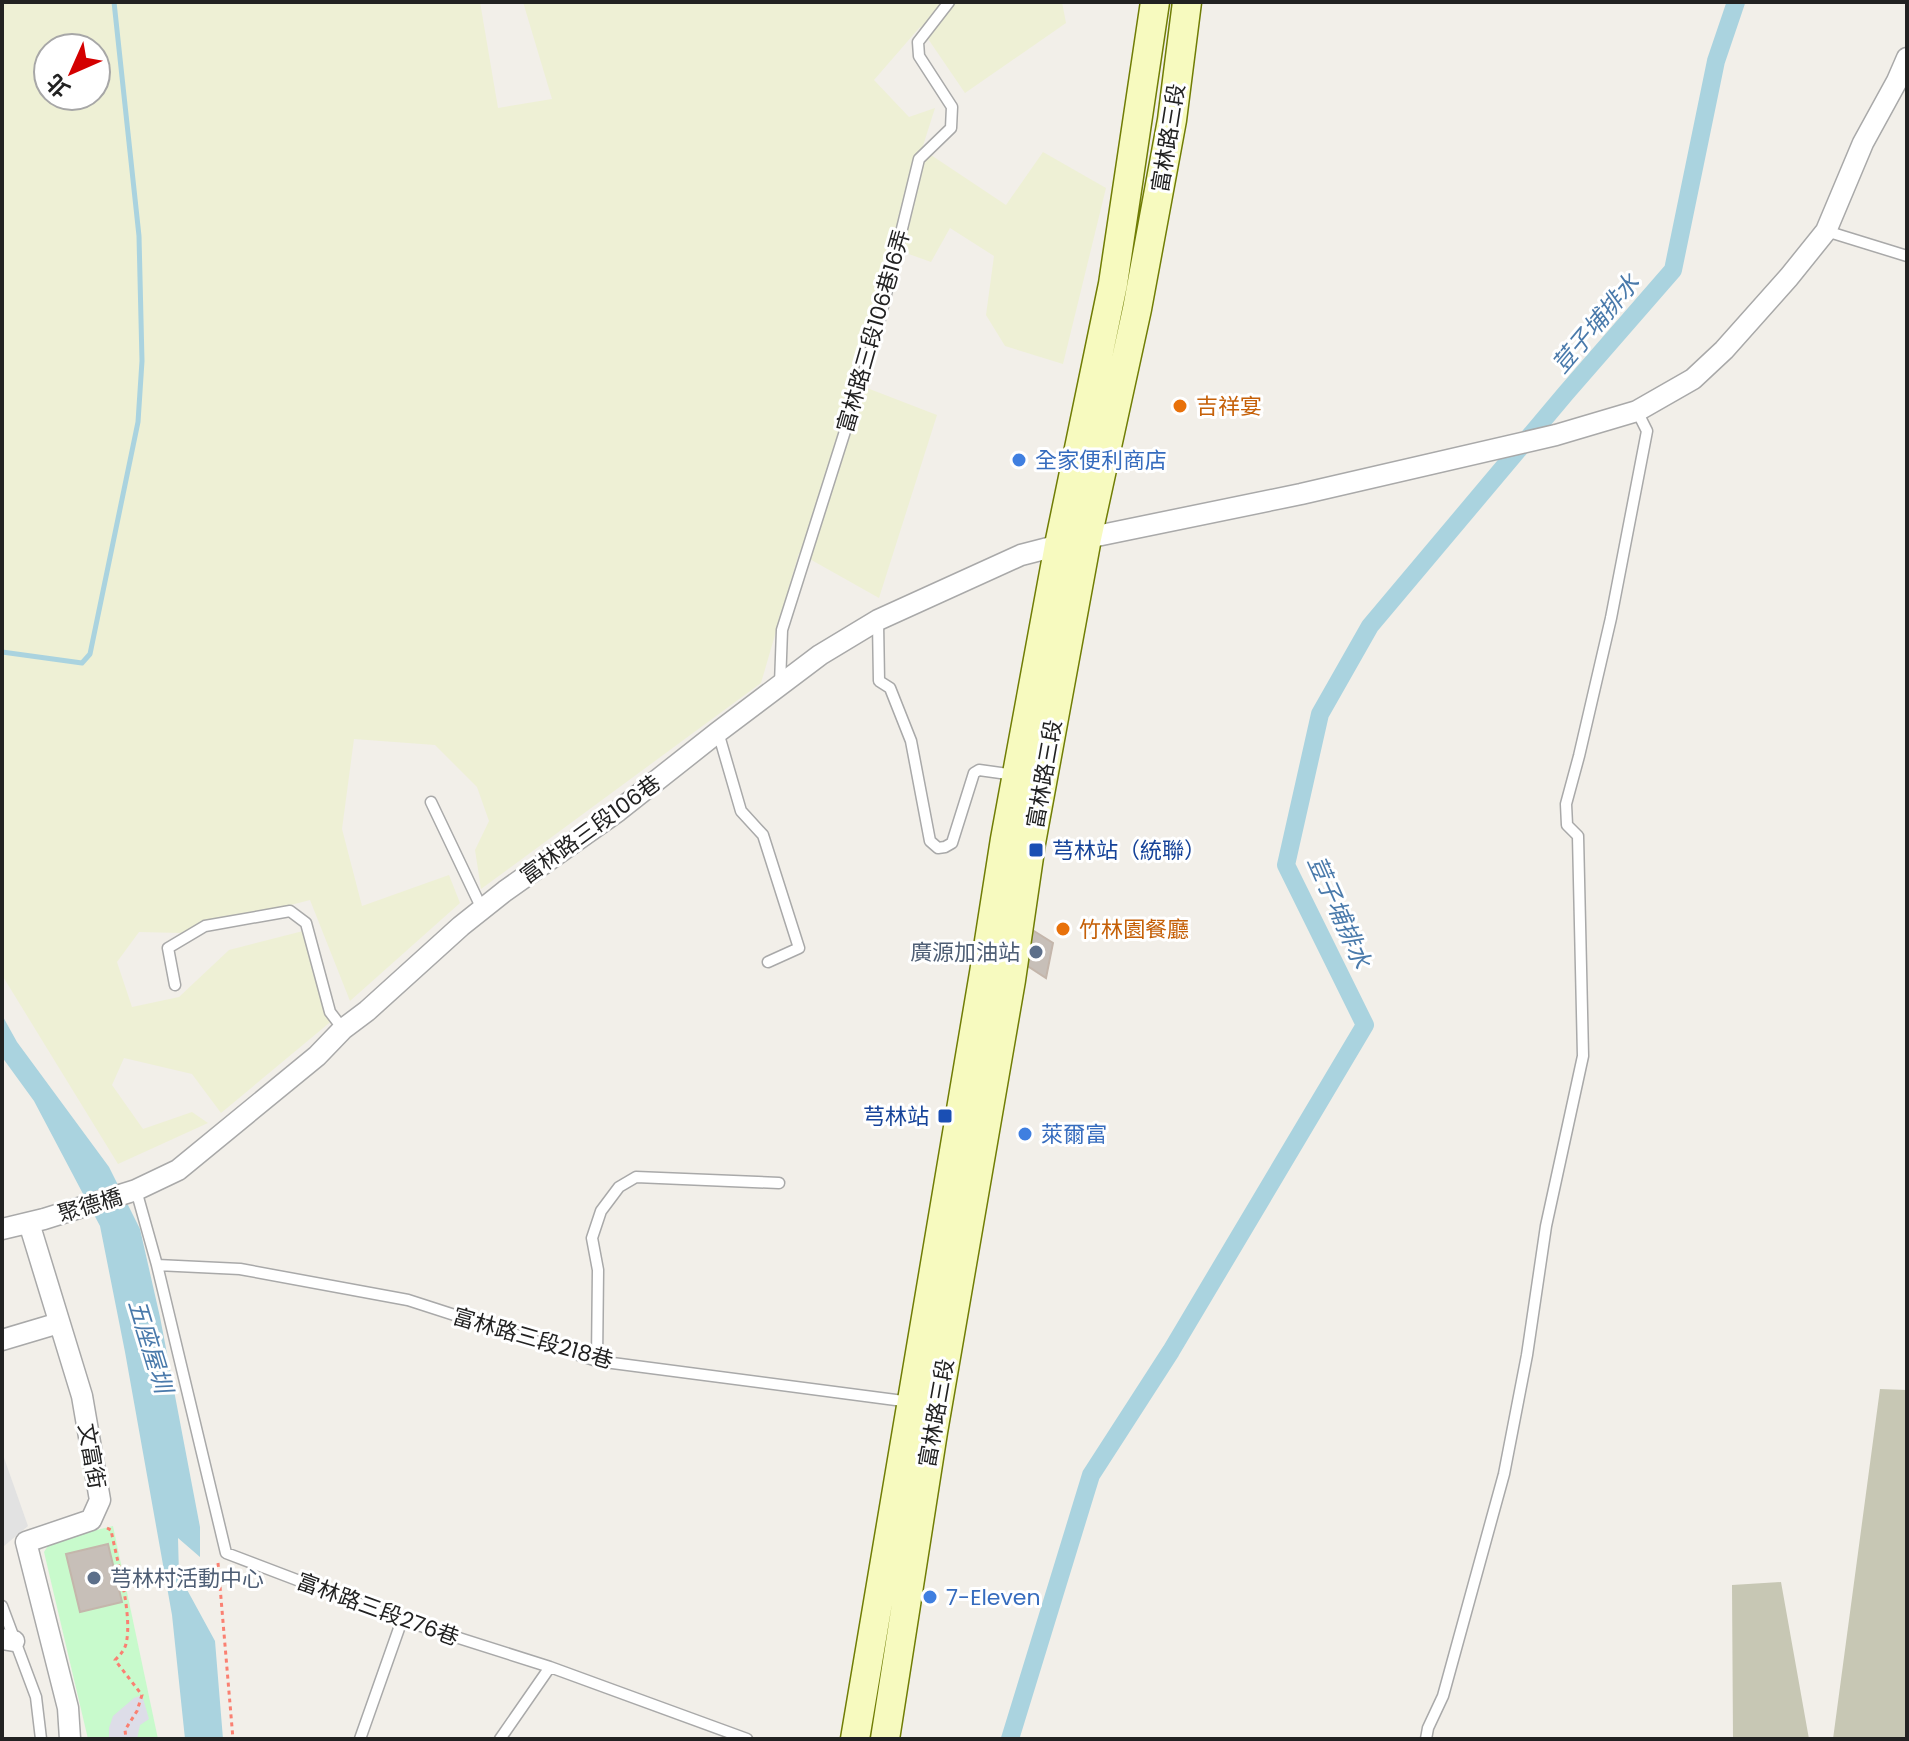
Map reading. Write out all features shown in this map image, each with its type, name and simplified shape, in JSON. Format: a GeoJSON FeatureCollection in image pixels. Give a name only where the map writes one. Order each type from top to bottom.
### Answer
{"type":"FeatureCollection","features":[{"type":"Feature","properties":{"kind":"main road","name":"富林路三段"},"geometry":{"type":"LineString","coordinates":[[1018,841],[1017,775],[1059,545],[1113,284],[1155,2]]}},
{"type":"Feature","properties":{"kind":"main road","name":"富林路三段"},"geometry":{"type":"LineString","coordinates":[[855,1739],[924,1405],[998,977],[1018,841],[1140,295],[1172,120],[1187,2]]}},
{"type":"Feature","properties":{"kind":"main road","name":"富林路三段"},"geometry":{"type":"LineString","coordinates":[[885,1739],[924,1405]]}},
{"type":"Feature","properties":{"kind":"street","name":"富林路三段106巷"},"geometry":{"type":"LineString","coordinates":[[136,1190],[178,1170],[305,1065],[505,891],[618,811],[820,655],[878,620],[1021,555],[1556,435],[1637,411],[1693,379],[1724,350],[1826,231],[1863,143],[1907,58]]}},
{"type":"Feature","properties":{"kind":"street","name":"聚德橋"},"geometry":{"type":"LineString","coordinates":[[36,1221],[136,1190]]}},
{"type":"Feature","properties":{"kind":"street"},"geometry":{"type":"LineString","coordinates":[[2,1229],[36,1221]]}},
{"type":"Feature","properties":{"kind":"street","name":"文富街"},"geometry":{"type":"LineString","coordinates":[[36,1221],[59,1323],[82,1396],[100,1500],[91,1520],[26,1542],[68,1708],[70,1739]]}},
{"type":"Feature","properties":{"kind":"street"},"geometry":{"type":"LineString","coordinates":[[2,1340],[59,1323]]}},
{"type":"Feature","properties":{"kind":"lane","name":"富林路三段106巷16弄"},"geometry":{"type":"LineString","coordinates":[[780,686],[782,630],[878,327],[919,159],[951,128],[952,107],[919,56],[918,42],[949,2]]}},
{"type":"Feature","properties":{"kind":"lane"},"geometry":{"type":"LineString","coordinates":[[1826,231],[1907,256]]}},
{"type":"Feature","properties":{"kind":"lane"},"geometry":{"type":"LineString","coordinates":[[1426,1739],[1443,1696],[1504,1474],[1527,1355],[1546,1226],[1583,1056],[1578,836],[1567,825],[1566,804],[1611,618],[1647,431],[1637,411]]}},
{"type":"Feature","properties":{"kind":"lane"},"geometry":{"type":"LineString","coordinates":[[878,620],[879,681],[890,688],[911,741],[933,845],[938,848],[952,843],[974,773],[979,770],[1017,775]]}},
{"type":"Feature","properties":{"kind":"lane"},"geometry":{"type":"LineString","coordinates":[[718,732],[741,811],[763,835],[799,948],[768,962]]}},
{"type":"Feature","properties":{"kind":"lane"},"geometry":{"type":"LineString","coordinates":[[431,802],[482,909]]}},
{"type":"Feature","properties":{"kind":"lane"},"geometry":{"type":"LineString","coordinates":[[175,985],[168,948],[205,926],[290,911],[306,923],[330,1012],[343,1029]]}},
{"type":"Feature","properties":{"kind":"lane"},"geometry":{"type":"LineString","coordinates":[[597,1361],[598,1270],[592,1238],[601,1211],[619,1187],[636,1177],[779,1183]]}},
{"type":"Feature","properties":{"kind":"lane","name":"富林路三段276巷"},"geometry":{"type":"LineString","coordinates":[[136,1190],[226,1553],[402,1620],[550,1667],[747,1739]]}},
{"type":"Feature","properties":{"kind":"lane","name":"富林路三段218巷"},"geometry":{"type":"LineString","coordinates":[[157,1265],[240,1269],[408,1300],[597,1361],[924,1405]]}},
{"type":"Feature","properties":{"kind":"lane"},"geometry":{"type":"LineString","coordinates":[[2,1606],[8,1640],[36,1697],[41,1739]]}},
{"type":"Feature","properties":{"kind":"lane"},"geometry":{"type":"LineString","coordinates":[[360,1739],[402,1620]]}},
{"type":"Feature","properties":{"kind":"lane"},"geometry":{"type":"LineString","coordinates":[[500,1739],[550,1667]]}},
{"type":"Feature","properties":{"kind":"path"},"geometry":{"type":"LineString","coordinates":[[91,1520],[111,1530],[126,1605],[126,1643],[115,1660],[142,1695],[137,1711],[125,1730],[126,1739]]}},
{"type":"Feature","properties":{"kind":"shaded area"},"geometry":{"type":"Polygon","coordinates":[[[2,2],[480,2],[498,108],[552,99],[523,2],[1062,2],[1066,23],[965,93],[920,27],[874,80],[909,117],[935,108],[922,149],[1006,205],[1043,152],[1106,188],[1063,364],[1005,346],[986,315],[994,256],[950,228],[931,262],[892,248],[854,383],[937,415],[879,598],[799,553],[761,683],[481,889],[475,850],[489,821],[477,787],[435,745],[354,739],[342,829],[362,906],[449,875],[460,903],[350,1001],[310,900],[183,933],[139,932],[117,962],[132,1007],[179,997],[229,950],[303,931],[334,1019],[221,1113],[192,1074],[124,1058],[112,1085],[143,1129],[192,1112],[208,1123],[118,1164],[2,975],[2,2]]]}},
{"type":"Feature","properties":{"kind":"shaded area"},"geometry":{"type":"Polygon","coordinates":[[[1880,1389],[1907,1390],[1907,1739],[1833,1739],[1880,1389]]]}},
{"type":"Feature","properties":{"kind":"shaded area"},"geometry":{"type":"Polygon","coordinates":[[[2,1452],[28,1526],[4,1546],[2,1543],[2,1452]]]}},
{"type":"Feature","properties":{"kind":"shaded area"},"geometry":{"type":"Polygon","coordinates":[[[1781,1582],[1809,1739],[1733,1739],[1732,1585],[1781,1582]]]}},
{"type":"Feature","properties":{"kind":"shaded area"},"geometry":{"type":"Polygon","coordinates":[[[142,1695],[149,1719],[140,1725],[137,1739],[109,1739],[113,1716],[142,1695]]]}},
{"type":"Feature","properties":{"kind":"green space"},"geometry":{"type":"Polygon","coordinates":[[[113,1526],[158,1739],[88,1739],[44,1552],[51,1541],[113,1526]]]}},
{"type":"Feature","properties":{"kind":"water","name":"五座屋圳"},"geometry":{"type":"Polygon","coordinates":[[[2,1015],[17,1042],[109,1167],[140,1229],[200,1527],[200,1557],[178,1538],[179,1575],[215,1641],[223,1739],[185,1739],[172,1615],[100,1226],[34,1101],[2,1057],[2,1015]]]}},
{"type":"Feature","properties":{"kind":"building","name":"廣源加油站"},"geometry":{"type":"Polygon","coordinates":[[[1026,926],[1053,943],[1046,978],[1020,961],[1026,926]]]}},
{"type":"Feature","properties":{"kind":"building","name":"芎林村活動中心"},"geometry":{"type":"Polygon","coordinates":[[[108,1544],[122,1602],[80,1612],[66,1554],[108,1544]]]}},
{"type":"Feature","properties":{"kind":"waterway"},"geometry":{"type":"LineString","coordinates":[[2,652],[82,663],[90,654],[138,422],[142,361],[139,236],[114,2]]}},
{"type":"Feature","properties":{"kind":"waterway","name":"荳子埔排水"},"geometry":{"type":"LineString","coordinates":[[1010,1739],[1091,1475],[1171,1351],[1365,1025],[1286,865],[1320,714],[1370,626],[1673,270],[1716,61],[1736,2]]}},
{"type":"Feature","properties":{"kind":"place","name":"吉祥宴"},"geometry":{"type":"Point","coordinates":[1180,406]}},
{"type":"Feature","properties":{"kind":"place","name":"全家便利商店"},"geometry":{"type":"Point","coordinates":[1019,460]}},
{"type":"Feature","properties":{"kind":"place","name":"芎林站（統聯）"},"geometry":{"type":"Point","coordinates":[1036,850]}},
{"type":"Feature","properties":{"kind":"place","name":"竹林園餐廳"},"geometry":{"type":"Point","coordinates":[1063,929]}},
{"type":"Feature","properties":{"kind":"place","name":"廣源加油站"},"geometry":{"type":"Point","coordinates":[1036,952]}},
{"type":"Feature","properties":{"kind":"place","name":"芎林站"},"geometry":{"type":"Point","coordinates":[945,1116]}},
{"type":"Feature","properties":{"kind":"place","name":"萊爾富"},"geometry":{"type":"Point","coordinates":[1025,1134]}},
{"type":"Feature","properties":{"kind":"place","name":"芎林村活動中心"},"geometry":{"type":"Point","coordinates":[94,1578]}},
{"type":"Feature","properties":{"kind":"place","name":"7-Eleven"},"geometry":{"type":"Point","coordinates":[930,1597]}}]}
